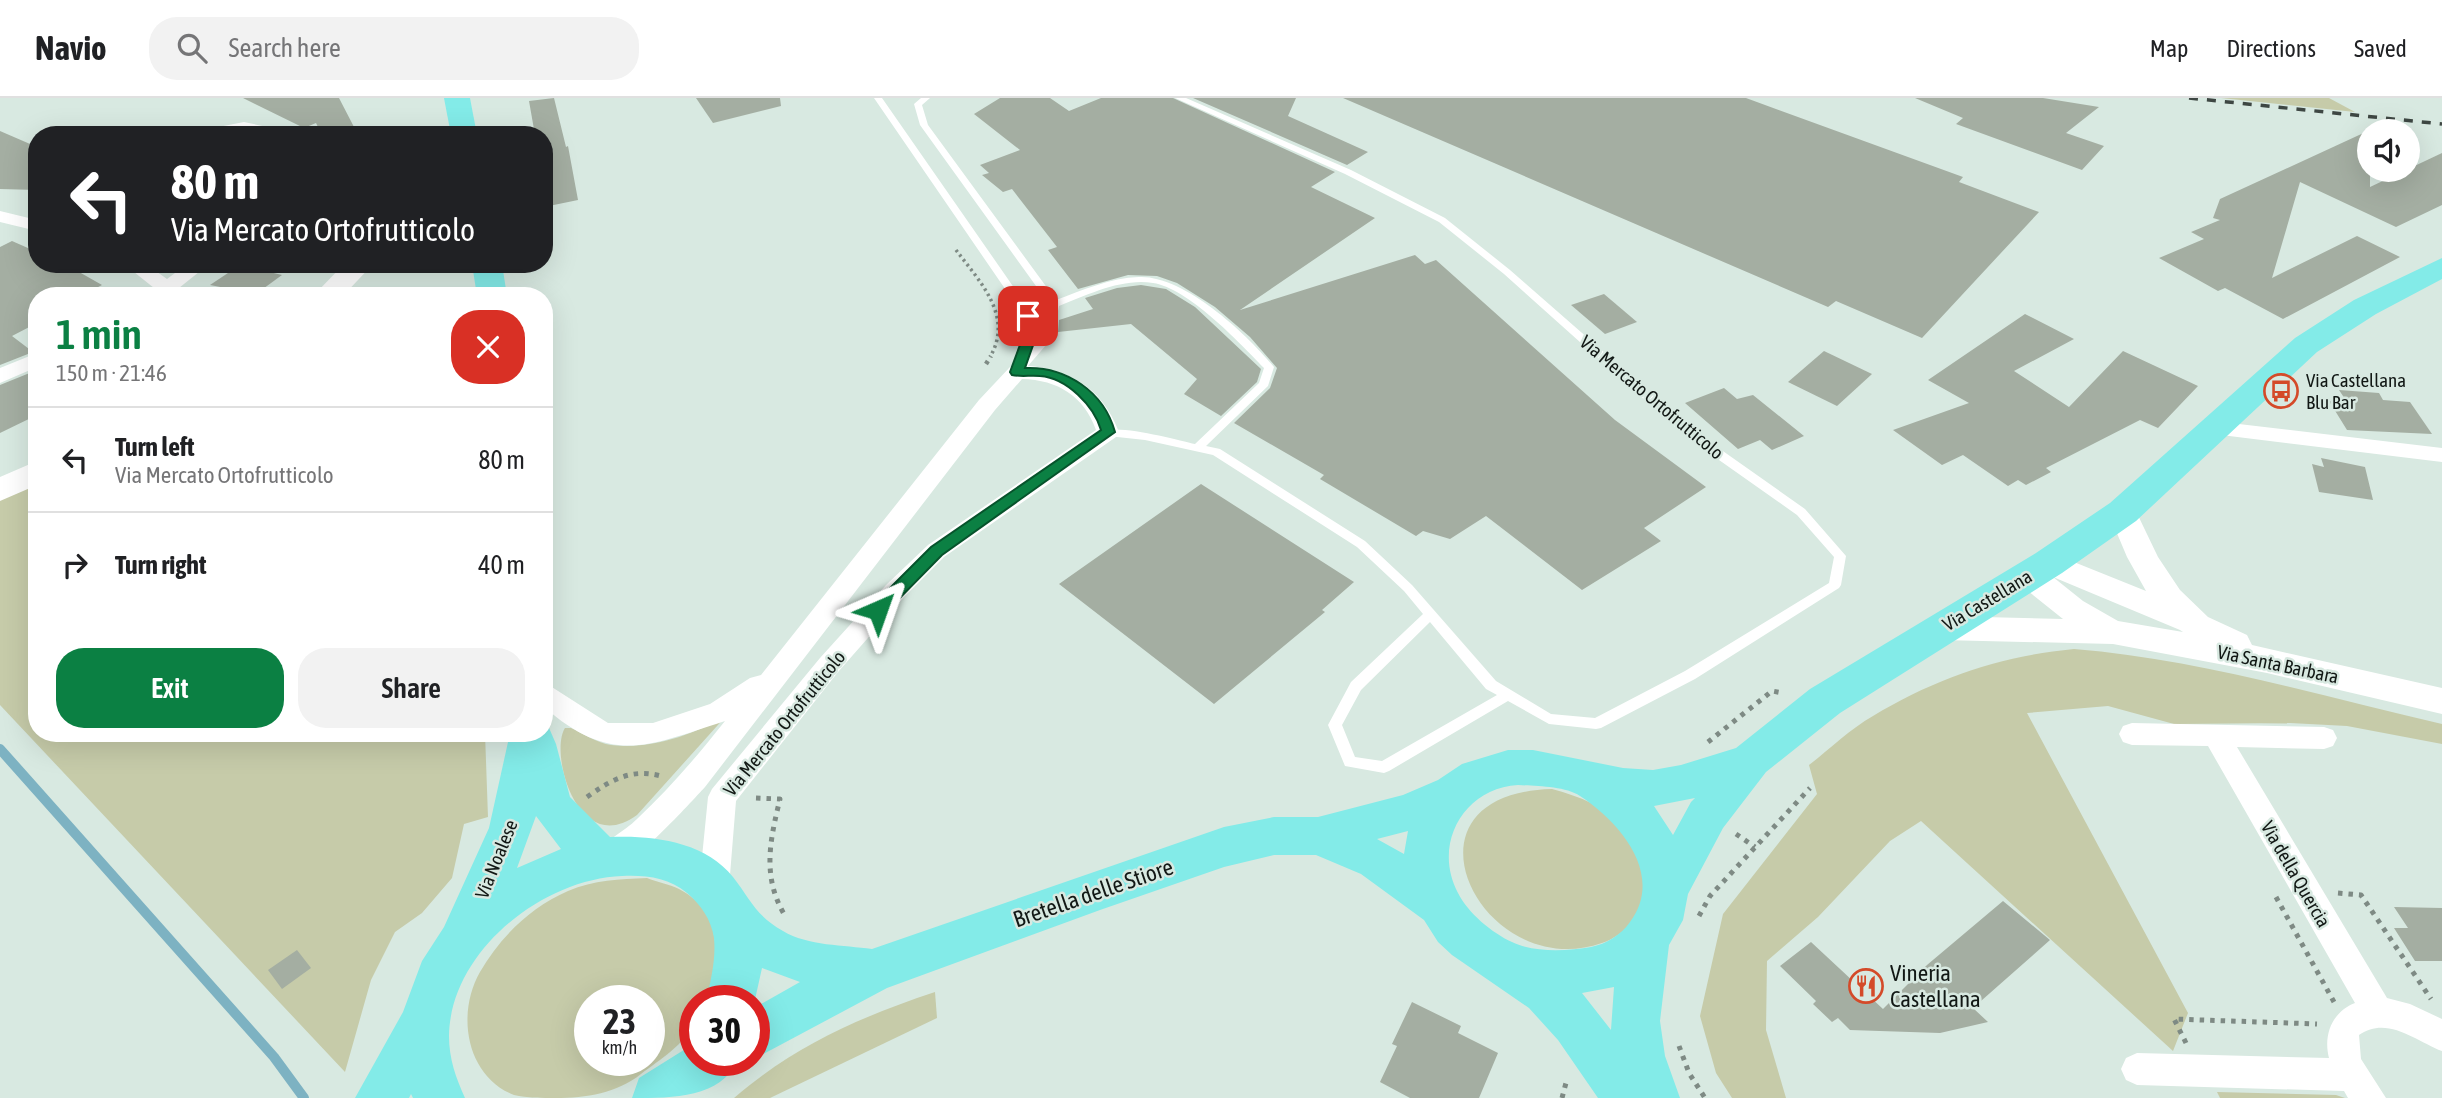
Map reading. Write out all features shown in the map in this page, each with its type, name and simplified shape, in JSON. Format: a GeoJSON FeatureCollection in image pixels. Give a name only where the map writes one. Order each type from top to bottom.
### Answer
{"type":"FeatureCollection","features":[{"type":"Feature","properties":{"kind":"main road","name":"Via Castellana"},"geometry":{"type":"LineString","coordinates":[[1506,963],[1545,974],[1584,974],[1619,963],[1646,943],[1657,926],[1667,889],[1707,815],[1751,760],[1825,701],[2039,569],[2123,512],[2306,345],[2365,307],[2442,267]]}},
{"type":"Feature","properties":{"kind":"main road"},"geometry":{"type":"LineString","coordinates":[[336,287],[351,273]]}},
{"type":"Feature","properties":{"kind":"main road"},"geometry":{"type":"LineString","coordinates":[[0,490],[28,476]]}},
{"type":"Feature","properties":{"kind":"main road","name":"Via Noalese"},"geometry":{"type":"LineString","coordinates":[[462,941],[511,828],[530,742]]}},
{"type":"Feature","properties":{"kind":"main road","name":"Via Noalese"},"geometry":{"type":"LineString","coordinates":[[534,742],[545,792],[555,813],[562,824],[607,857]]}},
{"type":"Feature","properties":{"kind":"main road","name":"Via Castellana"},"geometry":{"type":"LineString","coordinates":[[1630,1098],[1580,1068],[1557,1001],[1534,981],[1467,939],[1439,905],[1427,875],[1426,844],[1434,817],[1451,794],[1479,775],[1515,767],[1554,769],[1591,781],[1639,788],[1676,785],[1751,760]]}},
{"type":"Feature","properties":{"kind":"main road","name":"Via Castellana"},"geometry":{"type":"LineString","coordinates":[[1591,781],[1616,796],[1637,816],[1653,838],[1663,863],[1667,889]]}},
{"type":"Feature","properties":{"kind":"main road","name":"Bretella delle Stiore"},"geometry":{"type":"LineString","coordinates":[[770,1026],[872,971],[1224,847],[1274,836],[1318,836],[1409,812],[1451,794]]}},
{"type":"Feature","properties":{"kind":"main road","name":"Bretella delle Stiore"},"geometry":{"type":"LineString","coordinates":[[1318,836],[1377,860],[1439,905]]}},
{"type":"Feature","properties":{"kind":"main road","name":"Via Noalese"},"geometry":{"type":"LineString","coordinates":[[439,1098],[428,1077],[422,1050],[424,1022],[431,994],[444,967],[462,941],[492,911],[526,886],[564,868],[607,857],[651,857],[687,867],[725,905]]}},
{"type":"Feature","properties":{"kind":"main road"},"geometry":{"type":"LineString","coordinates":[[725,905],[740,949],[736,985]]}},
{"type":"Feature","properties":{"kind":"main road","name":"Bretella delle Stiore"},"geometry":{"type":"LineString","coordinates":[[725,905],[754,942],[786,958],[872,971]]}},
{"type":"Feature","properties":{"kind":"main road"},"geometry":{"type":"LineString","coordinates":[[1646,943],[1633,1017],[1636,1046],[1654,1098]]}},
{"type":"Feature","properties":{"kind":"main road","name":"Via Noalese"},"geometry":{"type":"LineString","coordinates":[[381,1098],[424,1022]]}},
{"type":"Feature","properties":{"kind":"main road"},"geometry":{"type":"LineString","coordinates":[[656,1097],[679,1075]]}},
{"type":"Feature","properties":{"kind":"main road"},"geometry":{"type":"LineString","coordinates":[[656,1097],[689,1076]]}},
{"type":"Feature","properties":{"kind":"street"},"geometry":{"type":"LineString","coordinates":[[6,217],[28,210]]}},
{"type":"Feature","properties":{"kind":"street"},"geometry":{"type":"LineString","coordinates":[[6,217],[28,223]]}},
{"type":"Feature","properties":{"kind":"street"},"geometry":{"type":"LineString","coordinates":[[142,273],[156,287]]}},
{"type":"Feature","properties":{"kind":"street"},"geometry":{"type":"LineString","coordinates":[[168,287],[187,273]]}},
{"type":"Feature","properties":{"kind":"street"},"geometry":{"type":"LineString","coordinates":[[0,376],[28,363]]}},
{"type":"Feature","properties":{"kind":"street"},"geometry":{"type":"LineString","coordinates":[[1017,372],[1043,371],[1068,380],[1103,412],[1108,432]]}},
{"type":"Feature","properties":{"kind":"street","name":"Via Mercato Ortofrutticolo"},"geometry":{"type":"LineString","coordinates":[[607,857],[645,830],[686,788],[987,405],[1017,372]]}},
{"type":"Feature","properties":{"kind":"street"},"geometry":{"type":"LineString","coordinates":[[2213,428],[2442,455]]}},
{"type":"Feature","properties":{"kind":"street","name":"Via Mercato Ortofrutticolo"},"geometry":{"type":"LineString","coordinates":[[725,905],[722,797],[829,665],[895,591],[936,551],[1108,432]]}},
{"type":"Feature","properties":{"kind":"street"},"geometry":{"type":"LineString","coordinates":[[2123,512],[2148,569],[2161,589],[2193,623]]}},
{"type":"Feature","properties":{"kind":"street"},"geometry":{"type":"LineString","coordinates":[[2039,569],[2193,623],[2267,660]]}},
{"type":"Feature","properties":{"kind":"street","name":"Via Santa Barbara"},"geometry":{"type":"LineString","coordinates":[[2039,569],[2072,609],[2113,632]]}},
{"type":"Feature","properties":{"kind":"street","name":"Via Santa Barbara"},"geometry":{"type":"LineString","coordinates":[[1942,628],[2113,632],[2267,660],[2442,701]]}},
{"type":"Feature","properties":{"kind":"street","name":"Via Mercato Ortofrutticolo"},"geometry":{"type":"LineString","coordinates":[[553,700],[571,715],[604,734],[653,734],[719,712],[777,673]]}},
{"type":"Feature","properties":{"kind":"street"},"geometry":{"type":"LineString","coordinates":[[2133,734],[2324,738]]}},
{"type":"Feature","properties":{"kind":"street","name":"Via della Quercia"},"geometry":{"type":"LineString","coordinates":[[2215,734],[2378,1013]]}},
{"type":"Feature","properties":{"kind":"street"},"geometry":{"type":"LineString","coordinates":[[2361,1086],[2343,1055],[2342,1038],[2348,1024],[2360,1016],[2378,1013],[2439,1021]]}},
{"type":"Feature","properties":{"kind":"street"},"geometry":{"type":"LineString","coordinates":[[2137,1069],[2361,1086]]}},
{"type":"Feature","properties":{"kind":"lane"},"geometry":{"type":"LineString","coordinates":[[878,98],[1028,316],[1031,334],[1017,372]]}},
{"type":"Feature","properties":{"kind":"lane"},"geometry":{"type":"LineString","coordinates":[[926,98],[918,104],[924,125],[1054,304],[1116,282],[1154,279],[1177,287],[1239,337],[1269,367],[1264,384],[1197,448]]}},
{"type":"Feature","properties":{"kind":"lane","name":"Via Mercato Ortofrutticolo"},"geometry":{"type":"LineString","coordinates":[[1108,432],[1145,436],[1216,452],[1361,544],[1408,587],[1491,685],[1549,719],[1596,724],[1690,675],[1835,585],[1840,556],[1801,512],[1689,433],[1507,272],[1442,220],[1348,172],[1179,98]]}},
{"type":"Feature","properties":{"kind":"lane","name":"Via Mercato Ortofrutticolo"},"geometry":{"type":"LineString","coordinates":[[1017,372],[1048,337],[1054,304]]}},
{"type":"Feature","properties":{"kind":"lane"},"geometry":{"type":"LineString","coordinates":[[1430,614],[1356,686],[1335,725],[1350,762],[1384,766],[1508,695]]}},
{"type":"Feature","properties":{"kind":"path"},"geometry":{"type":"LineString","coordinates":[[956,250],[999,312],[1001,329],[998,342],[986,364]]}},
{"type":"Feature","properties":{"kind":"path"},"geometry":{"type":"LineString","coordinates":[[1697,749],[1772,691],[1825,701]]}},
{"type":"Feature","properties":{"kind":"path"},"geometry":{"type":"LineString","coordinates":[[555,813],[575,806],[612,778],[631,772],[650,772],[686,788]]}},
{"type":"Feature","properties":{"kind":"path"},"geometry":{"type":"LineString","coordinates":[[1692,928],[1710,896],[1810,788]]}},
{"type":"Feature","properties":{"kind":"path"},"geometry":{"type":"LineString","coordinates":[[722,797],[780,799],[769,842],[767,866],[775,901],[791,924]]}},
{"type":"Feature","properties":{"kind":"path"},"geometry":{"type":"LineString","coordinates":[[1726,827],[1755,847]]}},
{"type":"Feature","properties":{"kind":"path"},"geometry":{"type":"LineString","coordinates":[[2338,1009],[2271,888],[2361,895],[2439,1021]]}},
{"type":"Feature","properties":{"kind":"path"},"geometry":{"type":"LineString","coordinates":[[2201,1072],[2174,1019],[2328,1024]]}},
{"type":"Feature","properties":{"kind":"path"},"geometry":{"type":"LineString","coordinates":[[1676,1037],[1689,1073],[1705,1098]]}},
{"type":"Feature","properties":{"kind":"path"},"geometry":{"type":"LineString","coordinates":[[1562,1098],[1580,1068]]}},
{"type":"Feature","properties":{"kind":"green space"},"geometry":{"type":"Polygon","coordinates":[[[2221,98],[2329,98],[2355,112],[2221,98]]]}},
{"type":"Feature","properties":{"kind":"green space"},"geometry":{"type":"Polygon","coordinates":[[[28,484],[28,735],[0,705],[0,497],[28,484]]]}},
{"type":"Feature","properties":{"kind":"green space"},"geometry":{"type":"Polygon","coordinates":[[[2074,649],[2213,670],[2442,724],[2442,744],[2347,726],[2290,723],[2174,724],[2108,706],[2027,713],[2188,1013],[2173,1051],[1921,821],[1890,841],[1818,917],[1767,961],[1766,1030],[1786,1098],[1732,1098],[1716,1073],[1700,1016],[1723,914],[1817,794],[1809,765],[1865,721],[1921,690],[1995,663],[2074,649]]]}},
{"type":"Feature","properties":{"kind":"green space"},"geometry":{"type":"Polygon","coordinates":[[[726,716],[637,815],[616,825],[598,823],[584,813],[572,797],[561,758],[561,740],[565,728],[571,728],[606,744],[641,745],[671,740],[726,716]]]}},
{"type":"Feature","properties":{"kind":"green space"},"geometry":{"type":"Polygon","coordinates":[[[35,742],[485,742],[488,817],[464,824],[452,878],[422,913],[395,932],[371,980],[345,1072],[35,742]]]}},
{"type":"Feature","properties":{"kind":"green space"},"geometry":{"type":"Polygon","coordinates":[[[1552,789],[1592,803],[1618,821],[1629,834],[1645,871],[1647,893],[1640,911],[1619,934],[1602,943],[1559,949],[1520,937],[1490,914],[1470,884],[1463,851],[1473,821],[1502,799],[1552,789]]]}},
{"type":"Feature","properties":{"kind":"green space"},"geometry":{"type":"Polygon","coordinates":[[[647,878],[679,889],[693,898],[704,910],[715,938],[716,954],[711,985],[679,985],[679,1043],[665,1056],[665,985],[574,985],[574,1076],[638,1076],[622,1086],[590,1095],[567,1098],[514,1095],[485,1074],[470,1042],[468,1006],[480,972],[507,935],[541,905],[568,891],[607,881],[647,878]]]}},
{"type":"Feature","properties":{"kind":"green space"},"geometry":{"type":"Polygon","coordinates":[[[935,992],[937,1018],[770,1098],[734,1098],[762,1076],[770,1076],[770,1070],[804,1048],[880,1012],[935,992]]]}},
{"type":"Feature","properties":{"kind":"green space"},"geometry":{"type":"Polygon","coordinates":[[[2217,1092],[2336,1095],[2345,1098],[2220,1098],[2217,1092]]]}},
{"type":"Feature","properties":{"kind":"building"},"geometry":{"type":"Polygon","coordinates":[[[243,98],[339,98],[353,126],[318,126],[316,123],[300,126],[243,98]]]}},
{"type":"Feature","properties":{"kind":"building"},"geometry":{"type":"Polygon","coordinates":[[[554,98],[566,147],[568,146],[578,200],[553,205],[553,126],[533,126],[529,101],[554,98]]]}},
{"type":"Feature","properties":{"kind":"building"},"geometry":{"type":"Polygon","coordinates":[[[696,98],[780,98],[781,106],[713,123],[696,98]]]}},
{"type":"Feature","properties":{"kind":"building"},"geometry":{"type":"Polygon","coordinates":[[[1000,98],[1050,98],[1069,111],[1101,98],[1173,98],[1335,172],[1311,187],[1375,218],[1240,310],[1415,255],[1425,264],[1436,260],[1615,420],[1706,487],[1644,528],[1661,541],[1582,590],[1486,516],[1450,539],[1423,531],[1416,536],[1320,479],[1324,475],[1234,423],[1270,388],[1277,368],[1250,337],[1215,307],[1177,283],[1157,276],[1128,275],[1078,289],[1048,250],[1057,247],[1012,189],[1003,192],[982,175],[989,173],[980,165],[1020,150],[974,114],[1000,98]]]}},
{"type":"Feature","properties":{"kind":"building"},"geometry":{"type":"Polygon","coordinates":[[[1193,98],[1296,98],[1288,116],[1368,152],[1347,165],[1193,98]]]}},
{"type":"Feature","properties":{"kind":"building"},"geometry":{"type":"Polygon","coordinates":[[[1343,98],[1746,98],[1963,177],[1959,182],[2039,212],[1922,338],[1836,301],[1828,307],[1343,98]]]}},
{"type":"Feature","properties":{"kind":"building"},"geometry":{"type":"Polygon","coordinates":[[[1915,98],[2043,98],[2099,107],[2066,133],[2104,146],[2082,170],[1956,124],[1963,118],[1915,98]]]}},
{"type":"Feature","properties":{"kind":"building"},"geometry":{"type":"Polygon","coordinates":[[[0,131],[28,143],[28,190],[0,189],[0,131]]]}},
{"type":"Feature","properties":{"kind":"building"},"geometry":{"type":"Polygon","coordinates":[[[2357,136],[2357,182],[2370,182],[2370,187],[2381,182],[2420,182],[2420,163],[2442,153],[2442,205],[2396,227],[2300,182],[2272,278],[2357,236],[2400,257],[2283,319],[2225,288],[2218,291],[2159,258],[2204,239],[2191,232],[2220,220],[2213,218],[2220,199],[2357,136]]]}},
{"type":"Feature","properties":{"kind":"building"},"geometry":{"type":"Polygon","coordinates":[[[12,241],[28,248],[28,273],[81,273],[102,285],[28,287],[28,328],[12,336],[28,348],[28,354],[0,365],[0,247],[12,241]]]}},
{"type":"Feature","properties":{"kind":"building"},"geometry":{"type":"Polygon","coordinates":[[[228,273],[282,275],[266,287],[210,285],[228,273]]]}},
{"type":"Feature","properties":{"kind":"building"},"geometry":{"type":"Polygon","coordinates":[[[1141,285],[1166,289],[1195,307],[1261,369],[1257,382],[1221,416],[1184,394],[1197,379],[1131,324],[1058,332],[1059,320],[1093,309],[1085,298],[1117,288],[1141,285]]]}},
{"type":"Feature","properties":{"kind":"building"},"geometry":{"type":"Polygon","coordinates":[[[1604,294],[1637,322],[1605,334],[1571,305],[1604,294]]]}},
{"type":"Feature","properties":{"kind":"building"},"geometry":{"type":"Polygon","coordinates":[[[2025,314],[2074,339],[2014,371],[2069,407],[2123,351],[2198,386],[2158,428],[2140,420],[2046,468],[2051,472],[2026,485],[2018,480],[2008,486],[1963,455],[1942,465],[1893,430],[1969,403],[1928,380],[2025,314]]]}},
{"type":"Feature","properties":{"kind":"building"},"geometry":{"type":"Polygon","coordinates":[[[1824,351],[1872,374],[1837,406],[1788,382],[1824,351]]]}},
{"type":"Feature","properties":{"kind":"building"},"geometry":{"type":"Polygon","coordinates":[[[28,374],[28,419],[0,433],[0,385],[28,374]]]}},
{"type":"Feature","properties":{"kind":"building"},"geometry":{"type":"Polygon","coordinates":[[[1724,388],[1737,399],[1753,395],[1804,436],[1772,450],[1760,440],[1738,449],[1685,403],[1724,388]]]}},
{"type":"Feature","properties":{"kind":"building"},"geometry":{"type":"Polygon","coordinates":[[[2339,390],[2379,393],[2383,400],[2410,402],[2432,434],[2347,430],[2329,401],[2347,402],[2339,390]]]}},
{"type":"Feature","properties":{"kind":"building"},"geometry":{"type":"Polygon","coordinates":[[[2321,458],[2365,467],[2373,500],[2319,492],[2312,464],[2324,467],[2321,458]]]}},
{"type":"Feature","properties":{"kind":"building"},"geometry":{"type":"Polygon","coordinates":[[[1201,484],[1354,582],[1322,610],[1325,612],[1214,704],[1059,584],[1201,484]]]}},
{"type":"Feature","properties":{"kind":"building"},"geometry":{"type":"Polygon","coordinates":[[[2003,901],[2050,940],[1973,1008],[1988,1022],[1940,1033],[1850,1030],[1838,1018],[1832,1022],[1813,1004],[1816,1001],[1780,966],[1811,942],[1883,1009],[1927,965],[2003,901]]]}},
{"type":"Feature","properties":{"kind":"building"},"geometry":{"type":"Polygon","coordinates":[[[2394,907],[2442,908],[2442,961],[2415,961],[2394,928],[2408,928],[2394,907]]]}},
{"type":"Feature","properties":{"kind":"building"},"geometry":{"type":"Polygon","coordinates":[[[297,950],[311,968],[282,989],[268,970],[297,950]]]}},
{"type":"Feature","properties":{"kind":"building"},"geometry":{"type":"Polygon","coordinates":[[[1412,1002],[1461,1026],[1458,1033],[1498,1053],[1479,1098],[1410,1098],[1380,1082],[1397,1046],[1392,1044],[1412,1002]]]}},
{"type":"Feature","properties":{"kind":"waterway"},"geometry":{"type":"LineString","coordinates":[[0,749],[274,1057],[304,1098]]}},
{"type":"Feature","properties":{"kind":"railway"},"geometry":{"type":"LineString","coordinates":[[2189,98],[2442,124]]}},
{"type":"Feature","properties":{"kind":"place","name":"Via Castellana Blu Bar"},"geometry":{"type":"Point","coordinates":[2281,391]}},
{"type":"Feature","properties":{"kind":"place","name":"Vineria Castellana"},"geometry":{"type":"Point","coordinates":[1866,986]}},
{"type":"Feature","properties":{"kind":"route"},"geometry":{"type":"LineString","coordinates":[[878,610],[936,551],[1108,432],[1103,412],[1068,380],[1043,371],[1017,372],[1031,334],[1028,316]]}}]}
